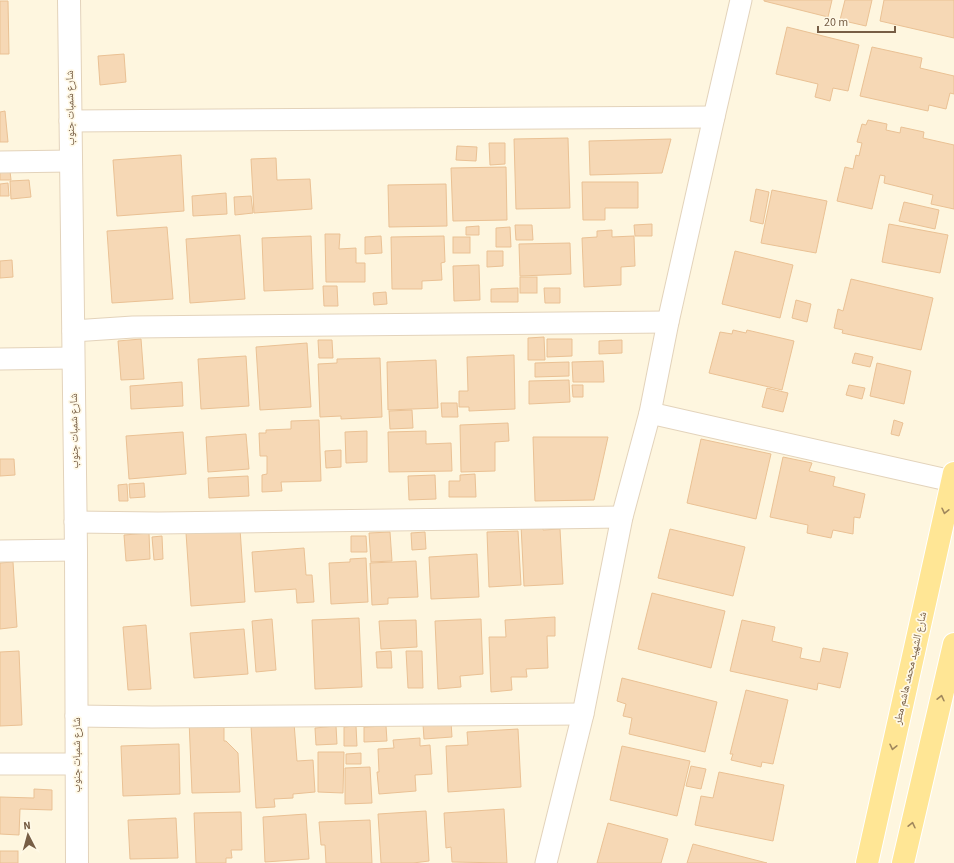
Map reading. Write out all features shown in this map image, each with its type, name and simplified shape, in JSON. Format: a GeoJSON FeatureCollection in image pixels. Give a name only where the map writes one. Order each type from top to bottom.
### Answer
{"type":"FeatureCollection","features":[{"type":"Feature","properties":{"kind":"main road","name":"شارع الشهيد محمد هاشم مطر"},"geometry":{"type":"LineString","coordinates":[[867,863],[953,477]]}},
{"type":"Feature","properties":{"kind":"main road"},"geometry":{"type":"LineString","coordinates":[[903,863],[954,644]]}},
{"type":"Feature","properties":{"kind":"street","name":"شارع شمبات جنوب"},"geometry":{"type":"LineString","coordinates":[[69,0],[72,331],[76,550],[77,863]]}},
{"type":"Feature","properties":{"kind":"street"},"geometry":{"type":"LineString","coordinates":[[546,863],[583,714],[622,517],[650,413],[668,322],[741,0]]}},
{"type":"Feature","properties":{"kind":"street"},"geometry":{"type":"LineString","coordinates":[[70,122],[714,117]]}},
{"type":"Feature","properties":{"kind":"street"},"geometry":{"type":"LineString","coordinates":[[0,162],[71,161]]}},
{"type":"Feature","properties":{"kind":"street"},"geometry":{"type":"LineString","coordinates":[[72,331],[133,327],[668,322]]}},
{"type":"Feature","properties":{"kind":"street"},"geometry":{"type":"LineString","coordinates":[[0,359],[73,358]]}},
{"type":"Feature","properties":{"kind":"street"},"geometry":{"type":"LineString","coordinates":[[650,413],[953,477]]}},
{"type":"Feature","properties":{"kind":"street"},"geometry":{"type":"LineString","coordinates":[[75,522],[158,523],[622,517]]}},
{"type":"Feature","properties":{"kind":"street"},"geometry":{"type":"LineString","coordinates":[[0,551],[76,550]]}},
{"type":"Feature","properties":{"kind":"street"},"geometry":{"type":"LineString","coordinates":[[76,716],[152,717],[583,714]]}},
{"type":"Feature","properties":{"kind":"street"},"geometry":{"type":"LineString","coordinates":[[0,764],[77,764]]}},
{"type":"Feature","properties":{"kind":"building"},"geometry":{"type":"Polygon","coordinates":[[[764,0],[832,0],[828,17],[764,0]]]}},
{"type":"Feature","properties":{"kind":"building"},"geometry":{"type":"Polygon","coordinates":[[[845,0],[872,0],[866,26],[840,20],[845,0]]]}},
{"type":"Feature","properties":{"kind":"building"},"geometry":{"type":"Polygon","coordinates":[[[884,0],[954,0],[954,38],[880,21],[884,0]]]}},
{"type":"Feature","properties":{"kind":"building"},"geometry":{"type":"Polygon","coordinates":[[[0,1],[8,1],[9,54],[0,54],[0,1]]]}},
{"type":"Feature","properties":{"kind":"building"},"geometry":{"type":"Polygon","coordinates":[[[787,27],[859,45],[848,91],[833,88],[830,101],[815,97],[818,84],[776,74],[787,27]]]}},
{"type":"Feature","properties":{"kind":"building"},"geometry":{"type":"Polygon","coordinates":[[[872,47],[922,58],[920,68],[954,76],[954,94],[950,93],[946,109],[929,105],[928,111],[860,96],[872,47]]]}},
{"type":"Feature","properties":{"kind":"building"},"geometry":{"type":"Polygon","coordinates":[[[124,54],[126,82],[100,85],[98,56],[124,54]]]}},
{"type":"Feature","properties":{"kind":"building"},"geometry":{"type":"Polygon","coordinates":[[[5,111],[8,142],[0,142],[0,112],[5,111]]]}},
{"type":"Feature","properties":{"kind":"building"},"geometry":{"type":"Polygon","coordinates":[[[868,120],[887,124],[886,130],[900,133],[901,127],[924,132],[923,138],[954,145],[954,209],[931,204],[933,195],[884,183],[885,176],[880,175],[872,209],[837,201],[845,167],[853,169],[856,155],[859,156],[862,143],[857,142],[862,124],[866,125],[868,120]]]}},
{"type":"Feature","properties":{"kind":"building"},"geometry":{"type":"Polygon","coordinates":[[[568,138],[570,208],[516,209],[514,139],[568,138]]]}},
{"type":"Feature","properties":{"kind":"building"},"geometry":{"type":"Polygon","coordinates":[[[671,139],[662,173],[590,175],[589,141],[671,139]]]}},
{"type":"Feature","properties":{"kind":"building"},"geometry":{"type":"Polygon","coordinates":[[[489,143],[505,143],[505,164],[490,165],[489,143]]]}},
{"type":"Feature","properties":{"kind":"building"},"geometry":{"type":"Polygon","coordinates":[[[457,146],[477,147],[476,161],[456,160],[457,146]]]}},
{"type":"Feature","properties":{"kind":"building"},"geometry":{"type":"Polygon","coordinates":[[[181,155],[184,211],[117,216],[113,160],[181,155]]]}},
{"type":"Feature","properties":{"kind":"building"},"geometry":{"type":"Polygon","coordinates":[[[276,158],[277,180],[310,179],[312,209],[254,213],[251,159],[276,158]]]}},
{"type":"Feature","properties":{"kind":"building"},"geometry":{"type":"Polygon","coordinates":[[[506,167],[507,220],[453,221],[451,168],[506,167]]]}},
{"type":"Feature","properties":{"kind":"building"},"geometry":{"type":"Polygon","coordinates":[[[0,171],[10,171],[11,180],[0,180],[0,171]]]}},
{"type":"Feature","properties":{"kind":"building"},"geometry":{"type":"Polygon","coordinates":[[[29,180],[31,197],[11,199],[10,181],[29,180]]]}},
{"type":"Feature","properties":{"kind":"building"},"geometry":{"type":"Polygon","coordinates":[[[582,182],[638,182],[638,208],[605,208],[605,220],[583,220],[582,182]]]}},
{"type":"Feature","properties":{"kind":"building"},"geometry":{"type":"Polygon","coordinates":[[[8,183],[9,196],[0,196],[0,184],[8,183]]]}},
{"type":"Feature","properties":{"kind":"building"},"geometry":{"type":"Polygon","coordinates":[[[446,184],[447,226],[389,227],[388,185],[446,184]]]}},
{"type":"Feature","properties":{"kind":"building"},"geometry":{"type":"Polygon","coordinates":[[[756,189],[769,192],[763,224],[750,221],[756,189]]]}},
{"type":"Feature","properties":{"kind":"building"},"geometry":{"type":"Polygon","coordinates":[[[772,190],[827,201],[816,253],[761,243],[772,190]]]}},
{"type":"Feature","properties":{"kind":"building"},"geometry":{"type":"Polygon","coordinates":[[[226,193],[227,214],[193,216],[192,196],[226,193]]]}},
{"type":"Feature","properties":{"kind":"building"},"geometry":{"type":"Polygon","coordinates":[[[251,196],[253,213],[235,215],[234,197],[251,196]]]}},
{"type":"Feature","properties":{"kind":"building"},"geometry":{"type":"Polygon","coordinates":[[[904,202],[939,210],[935,229],[899,221],[904,202]]]}},
{"type":"Feature","properties":{"kind":"building"},"geometry":{"type":"Polygon","coordinates":[[[652,224],[652,236],[635,236],[634,225],[652,224]]]}},
{"type":"Feature","properties":{"kind":"building"},"geometry":{"type":"Polygon","coordinates":[[[889,224],[948,235],[940,273],[882,262],[889,224]]]}},
{"type":"Feature","properties":{"kind":"building"},"geometry":{"type":"Polygon","coordinates":[[[515,225],[532,225],[533,240],[516,240],[515,225]]]}},
{"type":"Feature","properties":{"kind":"building"},"geometry":{"type":"Polygon","coordinates":[[[479,226],[479,235],[466,235],[466,227],[479,226]]]}},
{"type":"Feature","properties":{"kind":"building"},"geometry":{"type":"Polygon","coordinates":[[[167,227],[173,299],[112,303],[107,231],[167,227]]]}},
{"type":"Feature","properties":{"kind":"building"},"geometry":{"type":"Polygon","coordinates":[[[510,227],[511,247],[496,247],[496,228],[510,227]]]}},
{"type":"Feature","properties":{"kind":"building"},"geometry":{"type":"Polygon","coordinates":[[[612,230],[612,237],[634,236],[635,266],[621,267],[621,285],[584,287],[582,238],[597,237],[597,231],[612,230]]]}},
{"type":"Feature","properties":{"kind":"building"},"geometry":{"type":"Polygon","coordinates":[[[325,234],[340,234],[339,249],[356,248],[356,263],[365,263],[365,282],[326,282],[325,234]]]}},
{"type":"Feature","properties":{"kind":"building"},"geometry":{"type":"Polygon","coordinates":[[[240,235],[245,299],[190,303],[186,239],[240,235]]]}},
{"type":"Feature","properties":{"kind":"building"},"geometry":{"type":"Polygon","coordinates":[[[311,236],[313,289],[264,291],[262,238],[311,236]]]}},
{"type":"Feature","properties":{"kind":"building"},"geometry":{"type":"Polygon","coordinates":[[[381,236],[382,253],[365,254],[365,237],[381,236]]]}},
{"type":"Feature","properties":{"kind":"building"},"geometry":{"type":"Polygon","coordinates":[[[444,236],[445,262],[441,263],[442,280],[422,281],[422,289],[392,289],[391,237],[444,236]]]}},
{"type":"Feature","properties":{"kind":"building"},"geometry":{"type":"Polygon","coordinates":[[[453,237],[470,237],[470,253],[453,253],[453,237]]]}},
{"type":"Feature","properties":{"kind":"building"},"geometry":{"type":"Polygon","coordinates":[[[570,243],[571,274],[520,276],[519,244],[570,243]]]}},
{"type":"Feature","properties":{"kind":"building"},"geometry":{"type":"Polygon","coordinates":[[[487,251],[503,251],[503,266],[487,267],[487,251]]]}},
{"type":"Feature","properties":{"kind":"building"},"geometry":{"type":"Polygon","coordinates":[[[735,251],[793,265],[780,318],[722,304],[735,251]]]}},
{"type":"Feature","properties":{"kind":"building"},"geometry":{"type":"Polygon","coordinates":[[[12,260],[13,277],[0,278],[0,261],[12,260]]]}},
{"type":"Feature","properties":{"kind":"building"},"geometry":{"type":"Polygon","coordinates":[[[479,265],[480,300],[454,301],[453,266],[479,265]]]}},
{"type":"Feature","properties":{"kind":"building"},"geometry":{"type":"Polygon","coordinates":[[[520,277],[537,277],[537,293],[520,293],[520,277]]]}},
{"type":"Feature","properties":{"kind":"building"},"geometry":{"type":"Polygon","coordinates":[[[851,279],[933,298],[921,350],[842,333],[843,330],[834,328],[838,309],[843,311],[851,279]]]}},
{"type":"Feature","properties":{"kind":"building"},"geometry":{"type":"Polygon","coordinates":[[[323,286],[337,286],[338,306],[324,306],[323,286]]]}},
{"type":"Feature","properties":{"kind":"building"},"geometry":{"type":"Polygon","coordinates":[[[518,288],[518,302],[491,302],[491,289],[518,288]]]}},
{"type":"Feature","properties":{"kind":"building"},"geometry":{"type":"Polygon","coordinates":[[[544,288],[560,288],[560,303],[545,303],[544,288]]]}},
{"type":"Feature","properties":{"kind":"building"},"geometry":{"type":"Polygon","coordinates":[[[386,292],[387,304],[374,305],[373,293],[386,292]]]}},
{"type":"Feature","properties":{"kind":"building"},"geometry":{"type":"Polygon","coordinates":[[[796,300],[811,304],[807,322],[792,318],[796,300]]]}},
{"type":"Feature","properties":{"kind":"building"},"geometry":{"type":"Polygon","coordinates":[[[733,330],[746,333],[747,330],[794,341],[782,390],[709,373],[720,332],[732,334],[733,330]]]}},
{"type":"Feature","properties":{"kind":"building"},"geometry":{"type":"Polygon","coordinates":[[[544,337],[545,360],[528,360],[528,338],[544,337]]]}},
{"type":"Feature","properties":{"kind":"building"},"geometry":{"type":"Polygon","coordinates":[[[141,339],[144,379],[121,380],[118,341],[141,339]]]}},
{"type":"Feature","properties":{"kind":"building"},"geometry":{"type":"Polygon","coordinates":[[[547,339],[572,339],[572,356],[547,357],[547,339]]]}},
{"type":"Feature","properties":{"kind":"building"},"geometry":{"type":"Polygon","coordinates":[[[318,340],[332,340],[333,358],[319,358],[318,340]]]}},
{"type":"Feature","properties":{"kind":"building"},"geometry":{"type":"Polygon","coordinates":[[[622,340],[622,353],[599,354],[599,341],[622,340]]]}},
{"type":"Feature","properties":{"kind":"building"},"geometry":{"type":"Polygon","coordinates":[[[307,343],[311,407],[260,410],[256,347],[307,343]]]}},
{"type":"Feature","properties":{"kind":"building"},"geometry":{"type":"Polygon","coordinates":[[[855,353],[873,357],[870,367],[852,363],[855,353]]]}},
{"type":"Feature","properties":{"kind":"building"},"geometry":{"type":"Polygon","coordinates":[[[514,355],[515,409],[469,411],[469,407],[459,407],[459,391],[468,391],[467,357],[514,355]]]}},
{"type":"Feature","properties":{"kind":"building"},"geometry":{"type":"Polygon","coordinates":[[[246,356],[249,406],[201,409],[198,359],[246,356]]]}},
{"type":"Feature","properties":{"kind":"building"},"geometry":{"type":"Polygon","coordinates":[[[380,358],[382,417],[341,419],[341,416],[320,417],[318,364],[337,363],[337,359],[380,358]]]}},
{"type":"Feature","properties":{"kind":"building"},"geometry":{"type":"Polygon","coordinates":[[[436,360],[438,408],[388,410],[387,362],[436,360]]]}},
{"type":"Feature","properties":{"kind":"building"},"geometry":{"type":"Polygon","coordinates":[[[603,361],[604,382],[573,382],[572,362],[603,361]]]}},
{"type":"Feature","properties":{"kind":"building"},"geometry":{"type":"Polygon","coordinates":[[[569,362],[569,376],[535,377],[535,363],[569,362]]]}},
{"type":"Feature","properties":{"kind":"building"},"geometry":{"type":"Polygon","coordinates":[[[877,363],[911,371],[904,404],[870,396],[877,363]]]}},
{"type":"Feature","properties":{"kind":"building"},"geometry":{"type":"Polygon","coordinates":[[[569,380],[570,402],[529,404],[529,381],[569,380]]]}},
{"type":"Feature","properties":{"kind":"building"},"geometry":{"type":"Polygon","coordinates":[[[182,382],[183,406],[131,409],[130,386],[182,382]]]}},
{"type":"Feature","properties":{"kind":"building"},"geometry":{"type":"Polygon","coordinates":[[[572,385],[583,385],[583,397],[573,397],[572,385]]]}},
{"type":"Feature","properties":{"kind":"building"},"geometry":{"type":"Polygon","coordinates":[[[849,385],[865,388],[862,399],[846,395],[849,385]]]}},
{"type":"Feature","properties":{"kind":"building"},"geometry":{"type":"Polygon","coordinates":[[[767,388],[788,393],[783,412],[762,407],[767,388]]]}},
{"type":"Feature","properties":{"kind":"building"},"geometry":{"type":"Polygon","coordinates":[[[441,403],[457,403],[458,417],[442,417],[441,403]]]}},
{"type":"Feature","properties":{"kind":"building"},"geometry":{"type":"Polygon","coordinates":[[[412,410],[413,428],[390,429],[389,411],[412,410]]]}},
{"type":"Feature","properties":{"kind":"building"},"geometry":{"type":"Polygon","coordinates":[[[319,420],[321,481],[281,482],[282,491],[262,492],[262,475],[267,474],[267,456],[260,456],[259,433],[266,433],[266,430],[291,429],[291,421],[319,420]]]}},
{"type":"Feature","properties":{"kind":"building"},"geometry":{"type":"Polygon","coordinates":[[[894,420],[903,423],[899,436],[891,434],[894,420]]]}},
{"type":"Feature","properties":{"kind":"building"},"geometry":{"type":"Polygon","coordinates":[[[508,423],[509,441],[495,442],[495,471],[461,472],[460,425],[508,423]]]}},
{"type":"Feature","properties":{"kind":"building"},"geometry":{"type":"Polygon","coordinates":[[[367,431],[367,462],[346,463],[345,432],[367,431]]]}},
{"type":"Feature","properties":{"kind":"building"},"geometry":{"type":"Polygon","coordinates":[[[426,431],[426,444],[451,443],[452,471],[389,472],[388,432],[426,431]]]}},
{"type":"Feature","properties":{"kind":"building"},"geometry":{"type":"Polygon","coordinates":[[[183,432],[186,474],[129,479],[126,436],[183,432]]]}},
{"type":"Feature","properties":{"kind":"building"},"geometry":{"type":"Polygon","coordinates":[[[246,434],[249,469],[208,472],[206,437],[246,434]]]}},
{"type":"Feature","properties":{"kind":"building"},"geometry":{"type":"Polygon","coordinates":[[[533,437],[608,437],[594,500],[535,501],[533,437]]]}},
{"type":"Feature","properties":{"kind":"building"},"geometry":{"type":"Polygon","coordinates":[[[701,439],[771,454],[756,519],[687,503],[701,439]]]}},
{"type":"Feature","properties":{"kind":"building"},"geometry":{"type":"Polygon","coordinates":[[[341,450],[341,467],[326,468],[325,451],[341,450]]]}},
{"type":"Feature","properties":{"kind":"building"},"geometry":{"type":"Polygon","coordinates":[[[783,457],[812,463],[809,471],[835,477],[833,486],[865,494],[860,518],[854,517],[853,534],[833,530],[831,538],[807,533],[808,525],[770,517],[783,457]]]}},
{"type":"Feature","properties":{"kind":"building"},"geometry":{"type":"Polygon","coordinates":[[[0,459],[14,459],[15,475],[0,476],[0,459]]]}},
{"type":"Feature","properties":{"kind":"building"},"geometry":{"type":"Polygon","coordinates":[[[475,474],[476,497],[449,497],[449,481],[460,481],[460,475],[475,474]]]}},
{"type":"Feature","properties":{"kind":"building"},"geometry":{"type":"Polygon","coordinates":[[[435,475],[436,499],[409,500],[408,476],[435,475]]]}},
{"type":"Feature","properties":{"kind":"building"},"geometry":{"type":"Polygon","coordinates":[[[248,476],[249,496],[209,498],[208,478],[248,476]]]}},
{"type":"Feature","properties":{"kind":"building"},"geometry":{"type":"Polygon","coordinates":[[[144,483],[145,497],[130,498],[129,484],[144,483]]]}},
{"type":"Feature","properties":{"kind":"building"},"geometry":{"type":"Polygon","coordinates":[[[127,484],[128,501],[119,501],[118,485],[127,484]]]}},
{"type":"Feature","properties":{"kind":"building"},"geometry":{"type":"Polygon","coordinates":[[[543,523],[543,530],[560,529],[563,584],[524,586],[521,525],[543,523]]]}},
{"type":"Feature","properties":{"kind":"building"},"geometry":{"type":"Polygon","coordinates":[[[240,529],[245,602],[191,606],[186,533],[240,529]]]}},
{"type":"Feature","properties":{"kind":"building"},"geometry":{"type":"Polygon","coordinates":[[[670,529],[745,547],[733,596],[658,578],[670,529]]]}},
{"type":"Feature","properties":{"kind":"building"},"geometry":{"type":"Polygon","coordinates":[[[518,531],[521,585],[489,587],[487,532],[518,531]]]}},
{"type":"Feature","properties":{"kind":"building"},"geometry":{"type":"Polygon","coordinates":[[[390,532],[392,561],[371,562],[369,533],[390,532]]]}},
{"type":"Feature","properties":{"kind":"building"},"geometry":{"type":"Polygon","coordinates":[[[425,532],[426,549],[412,550],[411,533],[425,532]]]}},
{"type":"Feature","properties":{"kind":"building"},"geometry":{"type":"Polygon","coordinates":[[[149,533],[150,559],[126,561],[124,535],[149,533]]]}},
{"type":"Feature","properties":{"kind":"building"},"geometry":{"type":"Polygon","coordinates":[[[162,536],[163,559],[154,560],[152,537],[162,536]]]}},
{"type":"Feature","properties":{"kind":"building"},"geometry":{"type":"Polygon","coordinates":[[[351,536],[366,536],[367,552],[351,552],[351,536]]]}},
{"type":"Feature","properties":{"kind":"building"},"geometry":{"type":"Polygon","coordinates":[[[304,548],[306,575],[312,575],[314,602],[297,603],[296,589],[255,592],[252,552],[304,548]]]}},
{"type":"Feature","properties":{"kind":"building"},"geometry":{"type":"Polygon","coordinates":[[[477,554],[479,597],[431,599],[429,557],[477,554]]]}},
{"type":"Feature","properties":{"kind":"building"},"geometry":{"type":"Polygon","coordinates":[[[366,558],[368,602],[331,604],[329,563],[350,562],[350,559],[366,558]]]}},
{"type":"Feature","properties":{"kind":"building"},"geometry":{"type":"Polygon","coordinates":[[[416,561],[418,597],[388,598],[388,604],[372,605],[370,563],[416,561]]]}},
{"type":"Feature","properties":{"kind":"building"},"geometry":{"type":"Polygon","coordinates":[[[13,562],[17,627],[0,629],[0,563],[13,562]]]}},
{"type":"Feature","properties":{"kind":"building"},"geometry":{"type":"Polygon","coordinates":[[[652,593],[725,611],[711,668],[638,649],[652,593]]]}},
{"type":"Feature","properties":{"kind":"building"},"geometry":{"type":"Polygon","coordinates":[[[555,617],[555,636],[547,636],[548,668],[526,669],[527,677],[511,677],[512,690],[491,692],[489,637],[506,637],[505,620],[555,617]]]}},
{"type":"Feature","properties":{"kind":"building"},"geometry":{"type":"Polygon","coordinates":[[[359,618],[362,687],[315,689],[312,620],[359,618]]]}},
{"type":"Feature","properties":{"kind":"building"},"geometry":{"type":"Polygon","coordinates":[[[272,619],[276,670],[256,672],[252,621],[272,619]]]}},
{"type":"Feature","properties":{"kind":"building"},"geometry":{"type":"Polygon","coordinates":[[[481,619],[483,674],[460,676],[461,687],[438,689],[435,621],[481,619]]]}},
{"type":"Feature","properties":{"kind":"building"},"geometry":{"type":"Polygon","coordinates":[[[416,620],[417,647],[381,649],[379,621],[416,620]]]}},
{"type":"Feature","properties":{"kind":"building"},"geometry":{"type":"Polygon","coordinates":[[[742,620],[775,627],[772,641],[802,648],[800,658],[820,662],[823,648],[848,653],[840,688],[818,683],[817,690],[730,671],[742,620]]]}},
{"type":"Feature","properties":{"kind":"building"},"geometry":{"type":"Polygon","coordinates":[[[146,625],[151,689],[128,690],[123,627],[146,625]]]}},
{"type":"Feature","properties":{"kind":"building"},"geometry":{"type":"Polygon","coordinates":[[[244,629],[248,674],[194,678],[190,633],[244,629]]]}},
{"type":"Feature","properties":{"kind":"building"},"geometry":{"type":"Polygon","coordinates":[[[19,651],[22,725],[0,726],[0,652],[19,651]]]}},
{"type":"Feature","properties":{"kind":"building"},"geometry":{"type":"Polygon","coordinates":[[[391,651],[392,668],[377,668],[376,652],[391,651]]]}},
{"type":"Feature","properties":{"kind":"building"},"geometry":{"type":"Polygon","coordinates":[[[406,651],[422,651],[423,688],[408,688],[406,651]]]}},
{"type":"Feature","properties":{"kind":"building"},"geometry":{"type":"Polygon","coordinates":[[[622,678],[717,702],[705,752],[629,734],[632,718],[623,716],[626,704],[617,701],[622,678]]]}},
{"type":"Feature","properties":{"kind":"building"},"geometry":{"type":"Polygon","coordinates":[[[746,690],[788,700],[773,764],[762,762],[761,767],[731,760],[733,754],[730,754],[746,690]]]}},
{"type":"Feature","properties":{"kind":"building"},"geometry":{"type":"Polygon","coordinates":[[[224,719],[224,741],[226,741],[238,753],[240,792],[192,793],[189,720],[224,719]]]}},
{"type":"Feature","properties":{"kind":"building"},"geometry":{"type":"Polygon","coordinates":[[[451,722],[452,737],[424,739],[423,724],[451,722]]]}},
{"type":"Feature","properties":{"kind":"building"},"geometry":{"type":"Polygon","coordinates":[[[294,723],[297,761],[313,760],[315,792],[293,794],[293,798],[274,799],[275,807],[256,808],[251,726],[294,723]]]}},
{"type":"Feature","properties":{"kind":"building"},"geometry":{"type":"Polygon","coordinates":[[[336,726],[337,744],[316,745],[315,728],[336,726]]]}},
{"type":"Feature","properties":{"kind":"building"},"geometry":{"type":"Polygon","coordinates":[[[356,726],[357,746],[344,746],[344,727],[356,726]]]}},
{"type":"Feature","properties":{"kind":"building"},"geometry":{"type":"Polygon","coordinates":[[[386,726],[387,741],[364,742],[364,727],[386,726]]]}},
{"type":"Feature","properties":{"kind":"building"},"geometry":{"type":"Polygon","coordinates":[[[518,729],[521,787],[448,792],[446,746],[468,745],[467,732],[518,729]]]}},
{"type":"Feature","properties":{"kind":"building"},"geometry":{"type":"Polygon","coordinates":[[[420,738],[420,746],[430,745],[432,774],[415,775],[416,791],[379,794],[377,772],[379,772],[378,749],[394,748],[393,740],[420,738]]]}},
{"type":"Feature","properties":{"kind":"building"},"geometry":{"type":"Polygon","coordinates":[[[179,744],[180,794],[123,796],[121,746],[179,744]]]}},
{"type":"Feature","properties":{"kind":"building"},"geometry":{"type":"Polygon","coordinates":[[[622,746],[690,761],[677,816],[610,800],[622,746]]]}},
{"type":"Feature","properties":{"kind":"building"},"geometry":{"type":"Polygon","coordinates":[[[318,752],[344,752],[343,793],[318,792],[318,752]]]}},
{"type":"Feature","properties":{"kind":"building"},"geometry":{"type":"Polygon","coordinates":[[[361,753],[361,764],[346,764],[346,754],[361,753]]]}},
{"type":"Feature","properties":{"kind":"building"},"geometry":{"type":"Polygon","coordinates":[[[691,766],[706,769],[701,789],[686,786],[691,766]]]}},
{"type":"Feature","properties":{"kind":"building"},"geometry":{"type":"Polygon","coordinates":[[[370,767],[372,803],[345,804],[345,768],[370,767]]]}},
{"type":"Feature","properties":{"kind":"building"},"geometry":{"type":"Polygon","coordinates":[[[719,772],[784,785],[773,841],[695,825],[701,796],[713,798],[719,772]]]}},
{"type":"Feature","properties":{"kind":"building"},"geometry":{"type":"Polygon","coordinates":[[[34,789],[52,790],[52,810],[20,809],[19,835],[0,834],[0,797],[34,798],[34,789]]]}},
{"type":"Feature","properties":{"kind":"building"},"geometry":{"type":"Polygon","coordinates":[[[504,809],[507,863],[452,862],[451,847],[446,848],[444,813],[504,809]]]}},
{"type":"Feature","properties":{"kind":"building"},"geometry":{"type":"Polygon","coordinates":[[[426,811],[429,861],[413,863],[381,863],[378,814],[426,811]]]}},
{"type":"Feature","properties":{"kind":"building"},"geometry":{"type":"Polygon","coordinates":[[[241,812],[242,850],[231,850],[232,858],[226,858],[226,863],[196,863],[194,813],[241,812]]]}},
{"type":"Feature","properties":{"kind":"building"},"geometry":{"type":"Polygon","coordinates":[[[306,814],[309,859],[265,862],[263,817],[306,814]]]}},
{"type":"Feature","properties":{"kind":"building"},"geometry":{"type":"Polygon","coordinates":[[[176,818],[178,858],[130,859],[128,820],[176,818]]]}},
{"type":"Feature","properties":{"kind":"building"},"geometry":{"type":"Polygon","coordinates":[[[370,820],[372,863],[326,863],[325,845],[321,845],[319,822],[370,820]]]}},
{"type":"Feature","properties":{"kind":"building"},"geometry":{"type":"Polygon","coordinates":[[[608,823],[668,839],[661,863],[597,863],[608,823]]]}},
{"type":"Feature","properties":{"kind":"building"},"geometry":{"type":"Polygon","coordinates":[[[693,844],[767,863],[687,863],[693,844]]]}},
{"type":"Feature","properties":{"kind":"building"},"geometry":{"type":"Polygon","coordinates":[[[0,851],[18,851],[18,863],[0,863],[0,851]]]}}]}
